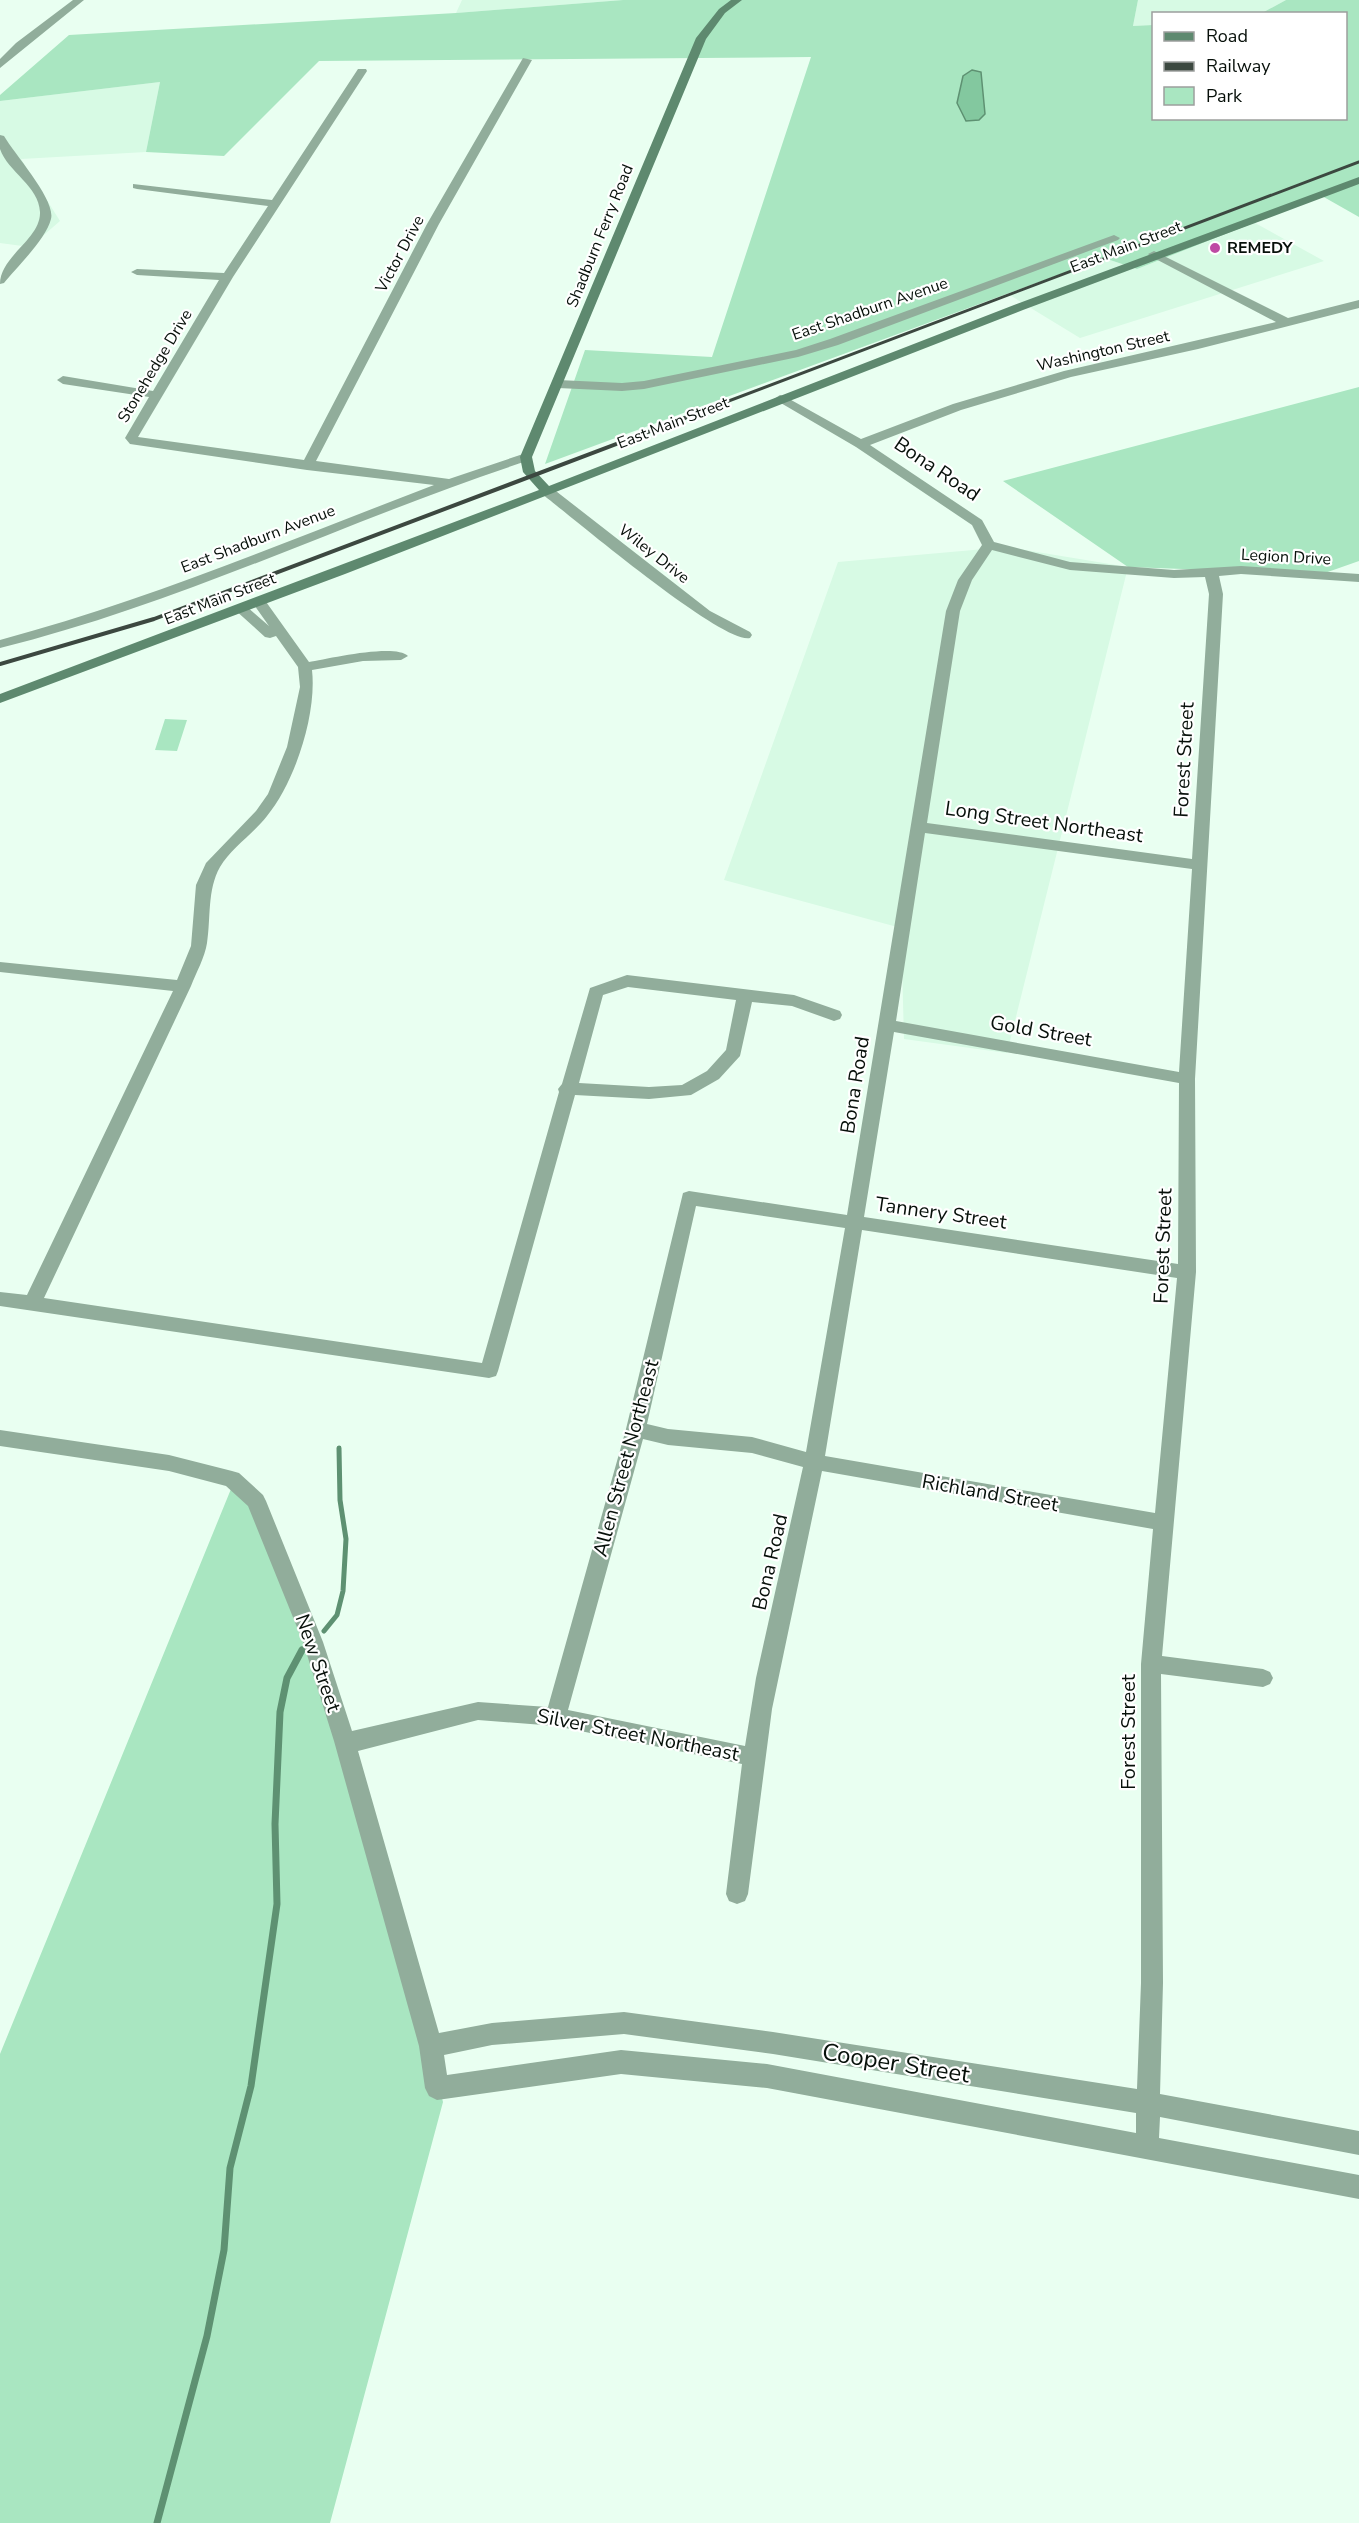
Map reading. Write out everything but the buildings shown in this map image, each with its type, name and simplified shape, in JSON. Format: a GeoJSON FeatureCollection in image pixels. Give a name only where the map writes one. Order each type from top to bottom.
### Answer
{"type":"FeatureCollection","features":[{"type":"Feature","properties":{"kind":"street"},"geometry":{"type":"LineString","coordinates":[[0,65],[20,45],[80,0]]}},
{"type":"Feature","properties":{"kind":"street","name":"Shadburn Ferry Road"},"geometry":{"type":"LineString","coordinates":[[526,457],[701,38],[718,15],[737,0]]}},
{"type":"Feature","properties":{"kind":"street","name":"Victor Drive"},"geometry":{"type":"LineString","coordinates":[[307,466],[434,224],[527,60]]}},
{"type":"Feature","properties":{"kind":"street","name":"Stonehedge Drive"},"geometry":{"type":"LineString","coordinates":[[362,71],[227,277],[131,438],[134,441],[307,466],[448,483]]}},
{"type":"Feature","properties":{"kind":"street"},"geometry":{"type":"LineString","coordinates":[[0,138],[4,147],[35,188],[45,208],[47,220],[41,232],[0,281]]}},
{"type":"Feature","properties":{"kind":"street","name":"East Main Street"},"geometry":{"type":"LineString","coordinates":[[0,699],[241,609],[1154,254],[1359,180]]}},
{"type":"Feature","properties":{"kind":"street"},"geometry":{"type":"LineString","coordinates":[[137,186],[274,204]]}},
{"type":"Feature","properties":{"kind":"street","name":"East Shadburn Avenue"},"geometry":{"type":"LineString","coordinates":[[558,384],[622,387],[663,383],[798,353],[834,342],[1114,238]]}},
{"type":"Feature","properties":{"kind":"street"},"geometry":{"type":"LineString","coordinates":[[1154,254],[1288,323]]}},
{"type":"Feature","properties":{"kind":"street"},"geometry":{"type":"LineString","coordinates":[[137,272],[227,277]]}},
{"type":"Feature","properties":{"kind":"street","name":"Washington Street"},"geometry":{"type":"LineString","coordinates":[[860,444],[957,407],[1068,374],[1288,323],[1359,304]]}},
{"type":"Feature","properties":{"kind":"street"},"geometry":{"type":"LineString","coordinates":[[63,380],[158,395]]}},
{"type":"Feature","properties":{"kind":"street","name":"Bona Road"},"geometry":{"type":"LineString","coordinates":[[737,1894],[754,1757],[772,1649],[793,1570],[814,1462],[855,1223],[953,611],[965,580],[989,545],[977,523],[860,444],[780,399]]}},
{"type":"Feature","properties":{"kind":"street"},"geometry":{"type":"LineString","coordinates":[[526,457],[529,472],[547,491]]}},
{"type":"Feature","properties":{"kind":"street","name":"East Shadburn Avenue"},"geometry":{"type":"LineString","coordinates":[[0,644],[69,627],[329,531],[448,483],[526,457]]}},
{"type":"Feature","properties":{"kind":"street","name":"Wiley Drive"},"geometry":{"type":"LineString","coordinates":[[547,491],[705,614],[745,635]]}},
{"type":"Feature","properties":{"kind":"street"},"geometry":{"type":"LineString","coordinates":[[989,545],[1070,566],[1174,574],[1211,573]]}},
{"type":"Feature","properties":{"kind":"street","name":"Legion Drive"},"geometry":{"type":"LineString","coordinates":[[1211,573],[1241,570],[1359,578]]}},
{"type":"Feature","properties":{"kind":"street","name":"Forest Street"},"geometry":{"type":"LineString","coordinates":[[1147,2146],[1152,1983],[1150,1664],[1187,1272],[1187,1079],[1216,594],[1211,573]]}},
{"type":"Feature","properties":{"kind":"street"},"geometry":{"type":"LineString","coordinates":[[33,1303],[183,986],[199,946],[204,885],[214,863],[261,814],[275,795],[294,747],[307,687],[305,667],[259,602]]}},
{"type":"Feature","properties":{"kind":"street"},"geometry":{"type":"LineString","coordinates":[[241,609],[293,652]]}},
{"type":"Feature","properties":{"kind":"street"},"geometry":{"type":"LineString","coordinates":[[305,667],[363,657],[400,656]]}},
{"type":"Feature","properties":{"kind":"street","name":"Long Street Northeast"},"geometry":{"type":"LineString","coordinates":[[919,827],[1200,865]]}},
{"type":"Feature","properties":{"kind":"street"},"geometry":{"type":"LineString","coordinates":[[0,967],[183,986]]}},
{"type":"Feature","properties":{"kind":"street"},"geometry":{"type":"LineString","coordinates":[[0,1299],[489,1371],[566,1089],[596,992],[627,981],[794,1001],[834,1015]]}},
{"type":"Feature","properties":{"kind":"street"},"geometry":{"type":"LineString","coordinates":[[566,1089],[606,1089],[649,1093],[685,1091],[712,1075],[734,1052],[745,996]]}},
{"type":"Feature","properties":{"kind":"street","name":"Gold Street"},"geometry":{"type":"LineString","coordinates":[[887,1025],[1187,1079]]}},
{"type":"Feature","properties":{"kind":"street","name":"Tannery Street"},"geometry":{"type":"LineString","coordinates":[[689,1198],[1187,1272]]}},
{"type":"Feature","properties":{"kind":"street","name":"Allen Street Northeast"},"geometry":{"type":"LineString","coordinates":[[556,1716],[636,1429],[689,1198]]}},
{"type":"Feature","properties":{"kind":"street","name":"Richland Street"},"geometry":{"type":"LineString","coordinates":[[636,1429],[668,1437],[752,1445],[814,1462],[1165,1523]]}},
{"type":"Feature","properties":{"kind":"street","name":"New Street"},"geometry":{"type":"LineString","coordinates":[[0,1438],[169,1463],[232,1479],[256,1501],[313,1642],[345,1741],[431,2046],[437,2088]]}},
{"type":"Feature","properties":{"kind":"street"},"geometry":{"type":"LineString","coordinates":[[1150,1664],[1263,1678]]}},
{"type":"Feature","properties":{"kind":"street","name":"Silver Street Northeast"},"geometry":{"type":"LineString","coordinates":[[345,1741],[360,1741],[478,1711],[556,1716],[754,1757]]}},
{"type":"Feature","properties":{"kind":"street","name":"Cooper Street"},"geometry":{"type":"LineString","coordinates":[[431,2046],[492,2034],[624,2023],[774,2043],[1149,2103],[1359,2144]]}},
{"type":"Feature","properties":{"kind":"street","name":"Cooper Street"},"geometry":{"type":"LineString","coordinates":[[437,2088],[621,2062],[767,2076],[1359,2187]]}},
{"type":"Feature","properties":{"kind":"shaded area"},"geometry":{"type":"Polygon","coordinates":[[[462,0],[623,0],[456,13],[462,0]]]}},
{"type":"Feature","properties":{"kind":"shaded area"},"geometry":{"type":"Polygon","coordinates":[[[1138,0],[1286,0],[1264,12],[1152,12],[1152,25],[1133,26],[1138,0]]]}},
{"type":"Feature","properties":{"kind":"shaded area"},"geometry":{"type":"Polygon","coordinates":[[[972,70],[981,72],[985,114],[979,120],[966,121],[957,103],[963,76],[972,70]]]}},
{"type":"Feature","properties":{"kind":"shaded area"},"geometry":{"type":"Polygon","coordinates":[[[160,82],[146,152],[21,159],[60,221],[30,247],[0,243],[0,101],[160,82]]]}},
{"type":"Feature","properties":{"kind":"shaded area"},"geometry":{"type":"Polygon","coordinates":[[[1255,223],[1324,261],[1080,338],[1008,294],[1104,258],[1137,269],[1255,223]]]}},
{"type":"Feature","properties":{"kind":"shaded area"},"geometry":{"type":"Polygon","coordinates":[[[1007,547],[1128,567],[1007,1053],[904,1039],[901,928],[724,880],[838,562],[1007,547]]]}},
{"type":"Feature","properties":{"kind":"green space"},"geometry":{"type":"Polygon","coordinates":[[[623,0],[1138,0],[1133,26],[1152,25],[1152,120],[1347,120],[1347,12],[1264,12],[1286,0],[1359,0],[1359,217],[1322,196],[1137,269],[1104,258],[545,464],[585,350],[712,357],[811,57],[319,61],[224,156],[146,152],[160,82],[0,101],[0,95],[69,35],[456,13],[623,0]]]}},
{"type":"Feature","properties":{"kind":"green space"},"geometry":{"type":"Polygon","coordinates":[[[1359,387],[1359,561],[1322,574],[1128,567],[1003,481],[1359,387]]]}},
{"type":"Feature","properties":{"kind":"green space"},"geometry":{"type":"Polygon","coordinates":[[[165,719],[187,720],[177,751],[155,750],[165,719]]]}},
{"type":"Feature","properties":{"kind":"green space"},"geometry":{"type":"Polygon","coordinates":[[[231,1489],[267,1517],[353,1749],[443,2102],[330,2523],[0,2523],[0,2054],[231,1489]]]}},
{"type":"Feature","properties":{"kind":"waterway"},"geometry":{"type":"LineString","coordinates":[[324,1631],[337,1615],[343,1591],[346,1539],[340,1500],[339,1448]]}},
{"type":"Feature","properties":{"kind":"waterway"},"geometry":{"type":"LineString","coordinates":[[157,2523],[207,2336],[224,2250],[230,2168],[251,2086],[277,1904],[275,1824],[280,1712],[287,1678],[302,1650]]}},
{"type":"Feature","properties":{"kind":"railway"},"geometry":{"type":"LineString","coordinates":[[681,419],[1359,162]]}},
{"type":"Feature","properties":{"kind":"railway"},"geometry":{"type":"LineString","coordinates":[[0,664],[154,619],[685,418]]}},
{"type":"Feature","properties":{"kind":"place","name":"REMEDY"},"geometry":{"type":"Point","coordinates":[1215,248]}}]}
